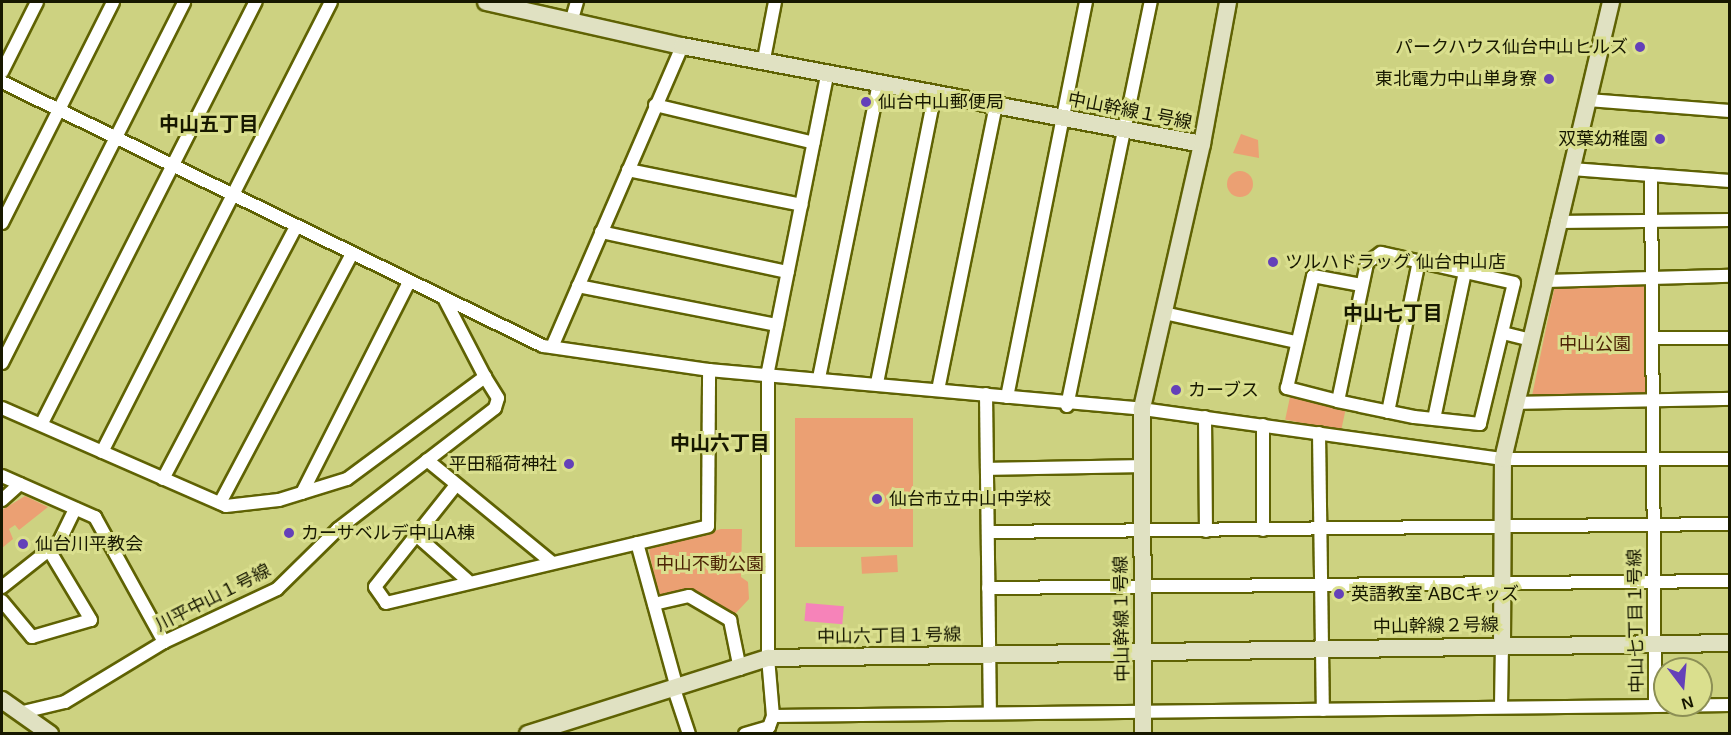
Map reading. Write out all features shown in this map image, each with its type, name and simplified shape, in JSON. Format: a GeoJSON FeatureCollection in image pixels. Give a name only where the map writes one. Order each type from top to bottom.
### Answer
{"type":"FeatureCollection","features":[{"type":"Feature","properties":{"kind":"street"},"geometry":{"type":"LineString","coordinates":[[2,72],[37,2]]}},
{"type":"Feature","properties":{"kind":"street"},"geometry":{"type":"LineString","coordinates":[[2,222],[113,2]]}},
{"type":"Feature","properties":{"kind":"street"},"geometry":{"type":"LineString","coordinates":[[2,363],[184,2]]}},
{"type":"Feature","properties":{"kind":"street"},"geometry":{"type":"LineString","coordinates":[[42,423],[256,2]]}},
{"type":"Feature","properties":{"kind":"street"},"geometry":{"type":"LineString","coordinates":[[102,452],[331,2]]}},
{"type":"Feature","properties":{"kind":"street","name":"中山幹線１号線"},"geometry":{"type":"LineString","coordinates":[[486,2],[516,4],[682,46],[764,59],[996,106],[1202,144],[1142,409],[1140,587],[1143,734]]}},
{"type":"Feature","properties":{"kind":"street"},"geometry":{"type":"LineString","coordinates":[[572,20],[577,2]]}},
{"type":"Feature","properties":{"kind":"street"},"geometry":{"type":"LineString","coordinates":[[764,59],[775,2]]}},
{"type":"Feature","properties":{"kind":"street"},"geometry":{"type":"LineString","coordinates":[[1007,397],[1086,2]]}},
{"type":"Feature","properties":{"kind":"street"},"geometry":{"type":"LineString","coordinates":[[1067,406],[1127,130],[1151,2]]}},
{"type":"Feature","properties":{"kind":"street"},"geometry":{"type":"LineString","coordinates":[[1202,144],[1228,2]]}},
{"type":"Feature","properties":{"kind":"street"},"geometry":{"type":"LineString","coordinates":[[1502,706],[1503,459],[1546,281],[1557,222],[1611,2]]}},
{"type":"Feature","properties":{"kind":"street"},"geometry":{"type":"LineString","coordinates":[[552,347],[682,46]]}},
{"type":"Feature","properties":{"kind":"street"},"geometry":{"type":"LineString","coordinates":[[745,734],[773,724],[768,658],[768,371],[828,72]]}},
{"type":"Feature","properties":{"kind":"street"},"geometry":{"type":"LineString","coordinates":[[2,82],[445,300],[552,347],[710,370],[768,371],[986,394],[1067,406],[1142,409],[1503,459],[1730,459]]}},
{"type":"Feature","properties":{"kind":"street"},"geometry":{"type":"LineString","coordinates":[[819,378],[879,82]]}},
{"type":"Feature","properties":{"kind":"street"},"geometry":{"type":"LineString","coordinates":[[877,383],[935,93]]}},
{"type":"Feature","properties":{"kind":"street"},"geometry":{"type":"LineString","coordinates":[[1588,100],[1730,111]]}},
{"type":"Feature","properties":{"kind":"street"},"geometry":{"type":"LineString","coordinates":[[655,105],[814,143]]}},
{"type":"Feature","properties":{"kind":"street"},"geometry":{"type":"LineString","coordinates":[[939,390],[996,106]]}},
{"type":"Feature","properties":{"kind":"street"},"geometry":{"type":"LineString","coordinates":[[1571,169],[1730,182]]}},
{"type":"Feature","properties":{"kind":"street"},"geometry":{"type":"LineString","coordinates":[[628,170],[801,205]]}},
{"type":"Feature","properties":{"kind":"street","name":"中山七丁目１号線"},"geometry":{"type":"LineString","coordinates":[[1651,175],[1655,657]]}},
{"type":"Feature","properties":{"kind":"street"},"geometry":{"type":"LineString","coordinates":[[1557,222],[1730,220]]}},
{"type":"Feature","properties":{"kind":"street"},"geometry":{"type":"LineString","coordinates":[[163,479],[296,227]]}},
{"type":"Feature","properties":{"kind":"street"},"geometry":{"type":"LineString","coordinates":[[601,232],[788,272]]}},
{"type":"Feature","properties":{"kind":"street"},"geometry":{"type":"LineString","coordinates":[[1338,401],[1367,263],[1381,253],[1514,283],[1480,424],[1388,412],[1338,401],[1287,388],[1313,276],[1361,285]]}},
{"type":"Feature","properties":{"kind":"street"},"geometry":{"type":"LineString","coordinates":[[220,503],[352,254]]}},
{"type":"Feature","properties":{"kind":"street"},"geometry":{"type":"LineString","coordinates":[[1388,412],[1419,261]]}},
{"type":"Feature","properties":{"kind":"street"},"geometry":{"type":"LineString","coordinates":[[1434,419],[1465,272]]}},
{"type":"Feature","properties":{"kind":"street"},"geometry":{"type":"LineString","coordinates":[[1546,281],[1730,276]]}},
{"type":"Feature","properties":{"kind":"street"},"geometry":{"type":"LineString","coordinates":[[302,493],[409,282]]}},
{"type":"Feature","properties":{"kind":"street"},"geometry":{"type":"LineString","coordinates":[[578,286],[777,325]]}},
{"type":"Feature","properties":{"kind":"street","name":"川平中山１号線"},"geometry":{"type":"LineString","coordinates":[[22,712],[65,702],[164,642],[277,589],[338,529],[495,408],[498,398],[445,300]]}},
{"type":"Feature","properties":{"kind":"street"},"geometry":{"type":"LineString","coordinates":[[1164,313],[1296,342]]}},
{"type":"Feature","properties":{"kind":"street"},"geometry":{"type":"LineString","coordinates":[[1503,333],[1532,340]]}},
{"type":"Feature","properties":{"kind":"street"},"geometry":{"type":"LineString","coordinates":[[1652,338],[1730,338]]}},
{"type":"Feature","properties":{"kind":"street"},"geometry":{"type":"LineString","coordinates":[[456,485],[375,587],[386,603],[467,580],[708,526],[710,370]]}},
{"type":"Feature","properties":{"kind":"street"},"geometry":{"type":"LineString","coordinates":[[2,408],[42,423],[102,452],[220,503],[302,493],[347,479],[485,377]]}},
{"type":"Feature","properties":{"kind":"street"},"geometry":{"type":"LineString","coordinates":[[986,394],[990,712]]}},
{"type":"Feature","properties":{"kind":"street"},"geometry":{"type":"LineString","coordinates":[[1516,403],[1730,399]]}},
{"type":"Feature","properties":{"kind":"street"},"geometry":{"type":"LineString","coordinates":[[1205,417],[1206,531]]}},
{"type":"Feature","properties":{"kind":"street"},"geometry":{"type":"LineString","coordinates":[[1263,425],[1263,530]]}},
{"type":"Feature","properties":{"kind":"street"},"geometry":{"type":"LineString","coordinates":[[1319,433],[1323,585],[1323,710]]}},
{"type":"Feature","properties":{"kind":"street"},"geometry":{"type":"LineString","coordinates":[[427,460],[551,562]]}},
{"type":"Feature","properties":{"kind":"street"},"geometry":{"type":"LineString","coordinates":[[987,469],[1140,466]]}},
{"type":"Feature","properties":{"kind":"street"},"geometry":{"type":"LineString","coordinates":[[2,476],[95,517],[164,642]]}},
{"type":"Feature","properties":{"kind":"street"},"geometry":{"type":"LineString","coordinates":[[2,500],[20,484]]}},
{"type":"Feature","properties":{"kind":"street"},"geometry":{"type":"LineString","coordinates":[[2,587],[49,550],[75,508]]}},
{"type":"Feature","properties":{"kind":"street"},"geometry":{"type":"LineString","coordinates":[[987,532],[1730,524]]}},
{"type":"Feature","properties":{"kind":"street"},"geometry":{"type":"LineString","coordinates":[[416,535],[467,580]]}},
{"type":"Feature","properties":{"kind":"street"},"geometry":{"type":"LineString","coordinates":[[637,543],[689,734]]}},
{"type":"Feature","properties":{"kind":"street"},"geometry":{"type":"LineString","coordinates":[[2,601],[32,637],[91,620],[49,550]]}},
{"type":"Feature","properties":{"kind":"street"},"geometry":{"type":"LineString","coordinates":[[988,588],[1730,581]]}},
{"type":"Feature","properties":{"kind":"street"},"geometry":{"type":"LineString","coordinates":[[654,604],[689,596],[730,621],[740,669]]}},
{"type":"Feature","properties":{"kind":"street","name":"中山幹線２号線"},"geometry":{"type":"LineString","coordinates":[[1143,652],[1502,644],[1730,643]]}},
{"type":"Feature","properties":{"kind":"street","name":"中山六丁目１号線"},"geometry":{"type":"LineString","coordinates":[[528,734],[740,669],[768,658],[1143,652]]}},
{"type":"Feature","properties":{"kind":"street"},"geometry":{"type":"LineString","coordinates":[[2,700],[50,734]]}},
{"type":"Feature","properties":{"kind":"street"},"geometry":{"type":"LineString","coordinates":[[1713,705],[1730,705]]}},
{"type":"Feature","properties":{"kind":"street","name":"中山七丁目１号線"},"geometry":{"type":"LineString","coordinates":[[773,724],[990,712],[1143,714],[1502,706],[1653,706]]}},
{"type":"Feature","properties":{"kind":"green space"},"geometry":{"type":"Polygon","coordinates":[[[1241,134],[1258,140],[1259,158],[1233,153],[1241,134]]]}},
{"type":"Feature","properties":{"kind":"green space"},"geometry":{"type":"Polygon","coordinates":[[[1240,171],[1249,175],[1253,184],[1249,193],[1240,197],[1231,193],[1227,184],[1231,175],[1240,171]]]}},
{"type":"Feature","properties":{"kind":"green space","name":"中山公園"},"geometry":{"type":"Polygon","coordinates":[[[1645,282],[1648,393],[1532,396],[1555,285],[1645,282]]]}},
{"type":"Feature","properties":{"kind":"green space"},"geometry":{"type":"Polygon","coordinates":[[[1290,397],[1346,409],[1341,431],[1285,419],[1290,397]]]}},
{"type":"Feature","properties":{"kind":"green space"},"geometry":{"type":"Polygon","coordinates":[[[795,418],[913,418],[913,547],[795,547],[795,418]]]}},
{"type":"Feature","properties":{"kind":"green space"},"geometry":{"type":"Polygon","coordinates":[[[25,496],[48,507],[19,530],[15,525],[9,529],[13,539],[2,548],[2,510],[25,496]]]}},
{"type":"Feature","properties":{"kind":"green space","name":"中山不動公園"},"geometry":{"type":"Polygon","coordinates":[[[721,529],[742,529],[741,577],[748,582],[749,599],[735,614],[691,588],[662,596],[657,591],[649,549],[721,529]]]}},
{"type":"Feature","properties":{"kind":"green space"},"geometry":{"type":"Polygon","coordinates":[[[897,555],[898,572],[862,574],[861,557],[897,555]]]}},
{"type":"Feature","properties":{"kind":"shaded area"},"geometry":{"type":"Polygon","coordinates":[[[806,603],[844,606],[842,624],[804,621],[806,603]]]}},
{"type":"Feature","properties":{"kind":"place","name":"パークハウス仙台中山ヒルズ"},"geometry":{"type":"Point","coordinates":[1640,47]}},
{"type":"Feature","properties":{"kind":"place","name":"東北電力中山単身寮"},"geometry":{"type":"Point","coordinates":[1549,79]}},
{"type":"Feature","properties":{"kind":"place","name":"仙台中山郵便局"},"geometry":{"type":"Point","coordinates":[866,102]}},
{"type":"Feature","properties":{"kind":"place","name":"双葉幼稚園"},"geometry":{"type":"Point","coordinates":[1660,139]}},
{"type":"Feature","properties":{"kind":"place","name":"ツルハドラッグ 仙台中山店"},"geometry":{"type":"Point","coordinates":[1273,262]}},
{"type":"Feature","properties":{"kind":"place","name":"カーブス"},"geometry":{"type":"Point","coordinates":[1176,390]}},
{"type":"Feature","properties":{"kind":"place","name":"平田稲荷神社"},"geometry":{"type":"Point","coordinates":[569,464]}},
{"type":"Feature","properties":{"kind":"place","name":"仙台市立中山中学校"},"geometry":{"type":"Point","coordinates":[877,499]}},
{"type":"Feature","properties":{"kind":"place","name":"カーサベルデ中山A棟"},"geometry":{"type":"Point","coordinates":[289,533]}},
{"type":"Feature","properties":{"kind":"place","name":"仙台川平教会"},"geometry":{"type":"Point","coordinates":[23,544]}},
{"type":"Feature","properties":{"kind":"place","name":"英語教室 ABCキッズ"},"geometry":{"type":"Point","coordinates":[1339,594]}},
{"type":"Feature","properties":{"kind":"district","name":"中山五丁目"},"geometry":{"type":"Point","coordinates":[209,124]}},
{"type":"Feature","properties":{"kind":"district","name":"中山七丁目"},"geometry":{"type":"Point","coordinates":[1393,313]}},
{"type":"Feature","properties":{"kind":"district","name":"中山六丁目"},"geometry":{"type":"Point","coordinates":[720,443]}}]}
